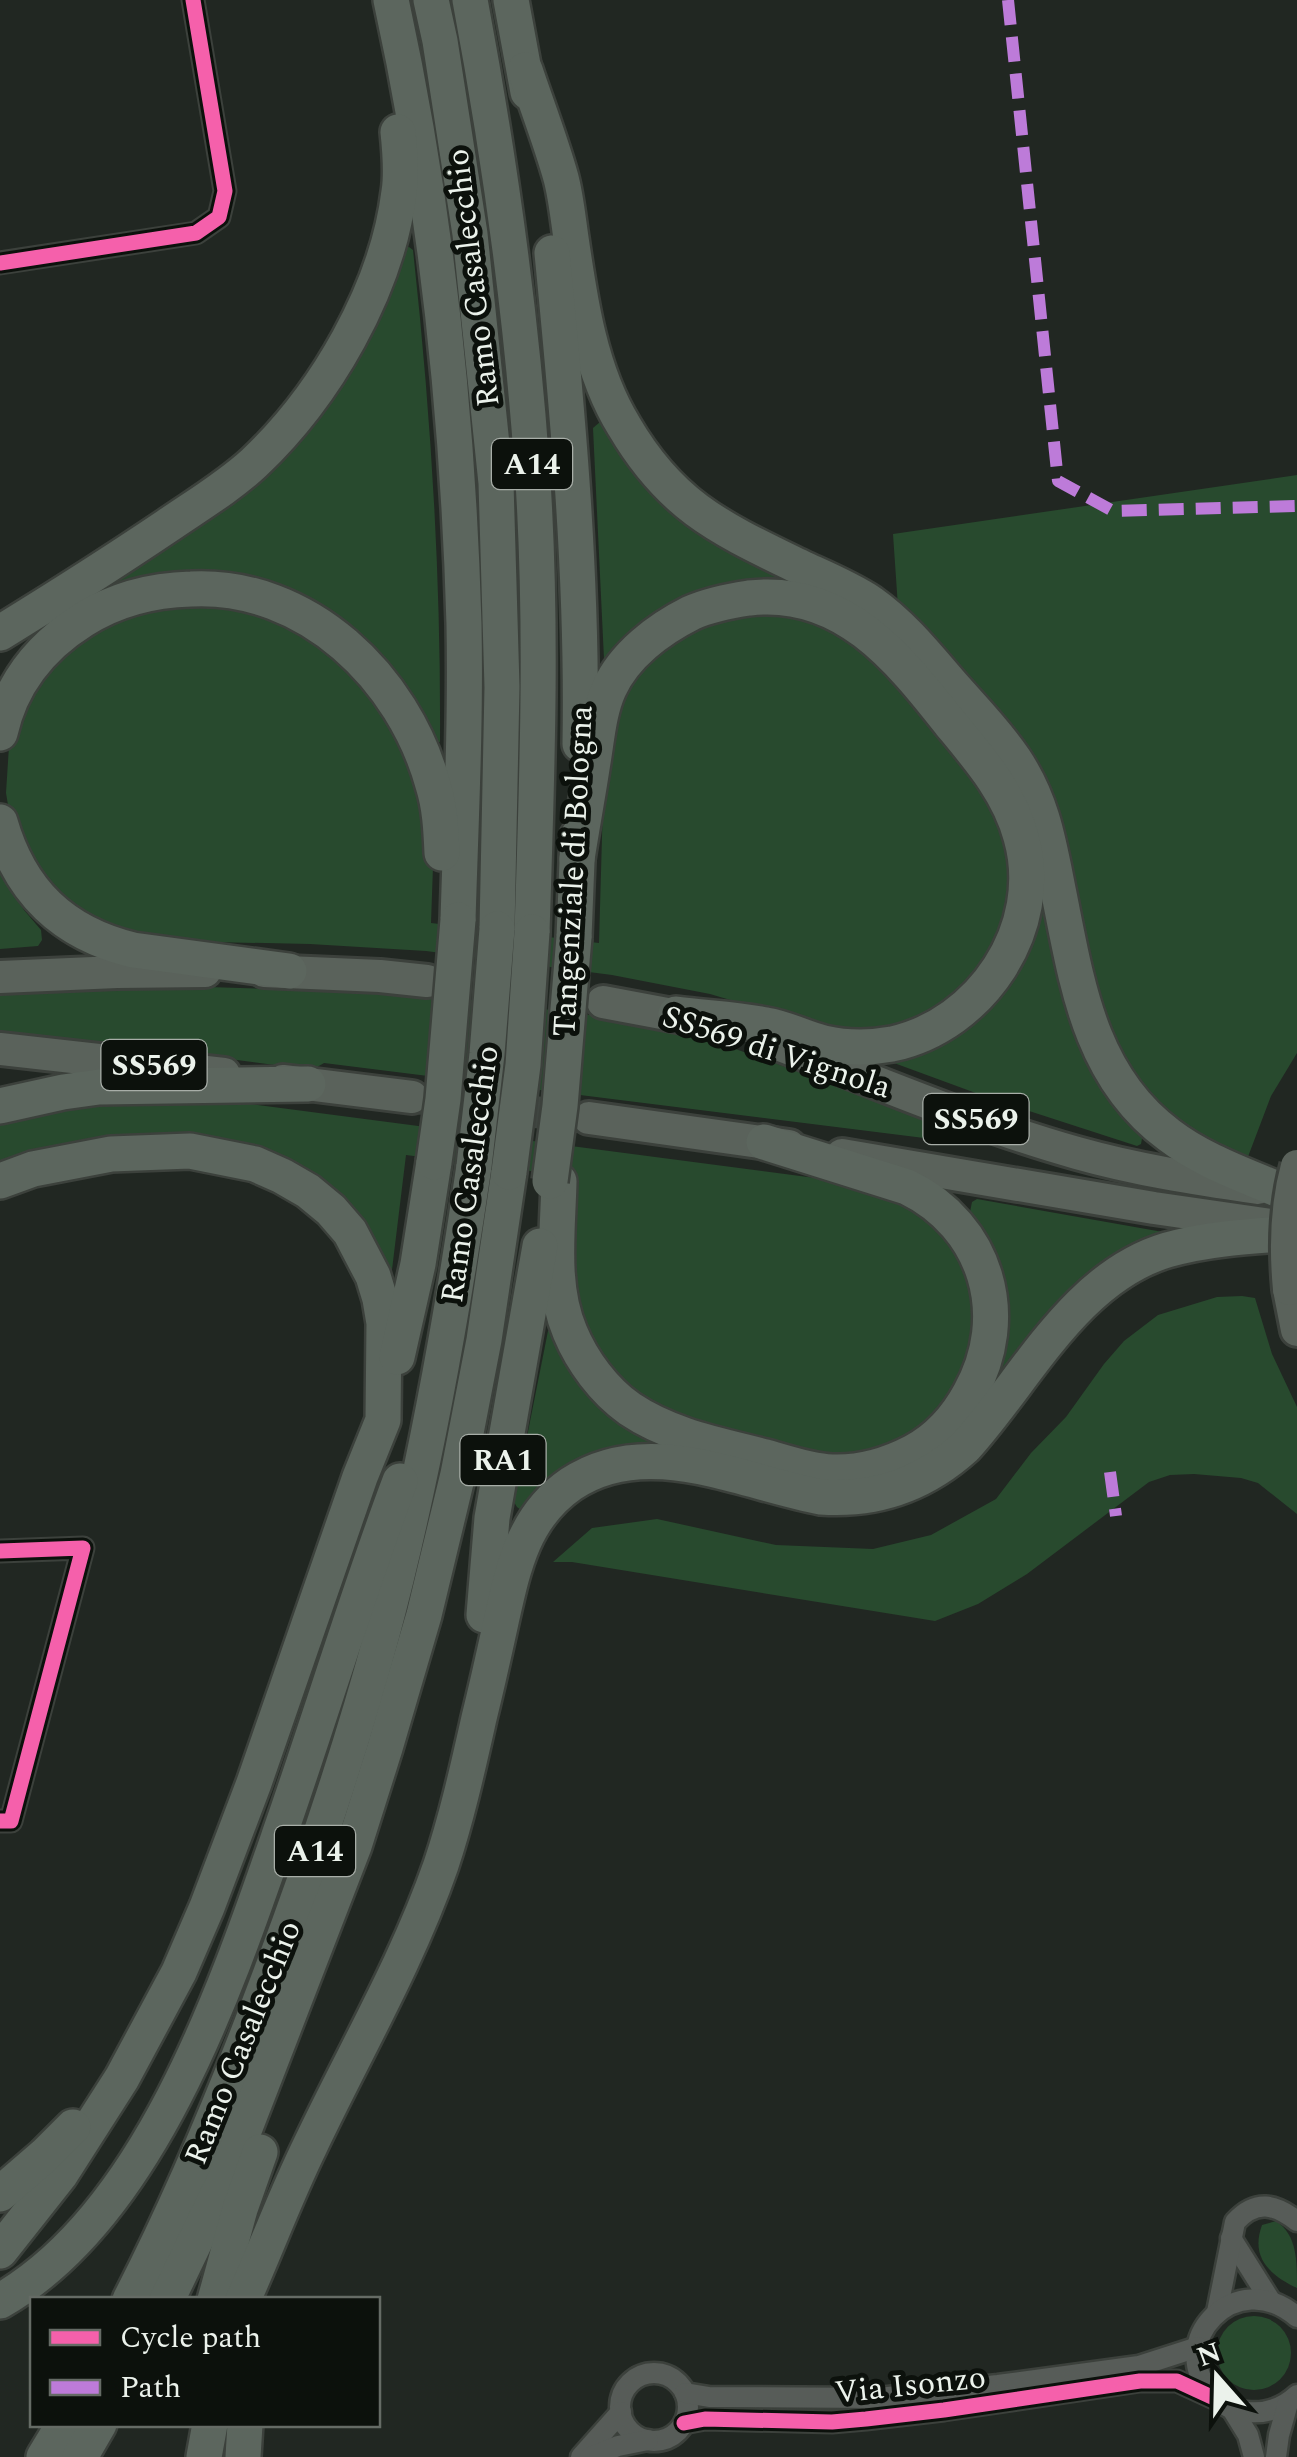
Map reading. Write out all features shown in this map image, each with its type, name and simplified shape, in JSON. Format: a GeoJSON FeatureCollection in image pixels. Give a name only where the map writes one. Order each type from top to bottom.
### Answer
{"type":"FeatureCollection","features":[{"type":"Feature","properties":{"kind":"highway"},"geometry":{"type":"LineString","coordinates":[[0,632],[93,576],[252,465],[292,422],[324,379],[364,307],[394,224],[400,170],[398,134],[373,0]]}},
{"type":"Feature","properties":{"kind":"highway"},"geometry":{"type":"LineString","coordinates":[[0,2251],[60,2174],[122,2078],[179,1972],[254,1784],[383,1420],[418,1264],[443,1100],[450,1019],[464,709],[460,516],[434,241],[407,71],[391,0]]}},
{"type":"Feature","properties":{"kind":"highway","name":"Ramo Casalecchio"},"geometry":{"type":"LineString","coordinates":[[131,2297],[242,2048],[312,1859],[360,1714],[405,1543],[438,1382],[474,1166],[497,929],[502,687],[496,483],[470,234],[431,0]]}},
{"type":"Feature","properties":{"kind":"highway","name":"Ramo Casalecchio"},"geometry":{"type":"LineString","coordinates":[[168,2297],[226,2177],[354,1846],[410,1665],[447,1524],[484,1340],[510,1172],[532,932],[537,784],[532,470],[517,298],[470,0]]}},
{"type":"Feature","properties":{"kind":"highway","name":"Tangenziale di Bologna"},"geometry":{"type":"LineString","coordinates":[[474,1740],[492,1518],[554,1182],[574,1112],[578,574],[552,245],[510,0]]}},
{"type":"Feature","properties":{"kind":"highway"},"geometry":{"type":"LineString","coordinates":[[524,70],[562,180],[576,275],[598,368],[608,396],[635,445],[676,495],[701,514],[730,533],[873,604],[905,632],[991,729],[1026,778],[1044,821],[1078,992],[1113,1076],[1146,1116],[1206,1158],[1293,1184],[1287,1253],[1297,1330]]}},
{"type":"Feature","properties":{"kind":"highway"},"geometry":{"type":"LineString","coordinates":[[0,654],[93,576]]}},
{"type":"Feature","properties":{"kind":"highway"},"geometry":{"type":"LineString","coordinates":[[0,733],[11,698],[41,652],[63,633],[116,602],[145,594],[206,588],[263,598],[290,608],[332,632],[372,670],[416,738],[434,786],[452,919]]}},
{"type":"Feature","properties":{"kind":"highway"},"geometry":{"type":"LineString","coordinates":[[577,860],[598,731],[610,687],[634,654],[655,634],[695,612],[737,600],[784,596],[831,610],[866,630],[938,707],[1006,798],[1026,861],[1022,914],[1012,946],[990,983],[944,1023],[909,1040],[851,1047],[766,1024],[676,1014]]}},
{"type":"Feature","properties":{"kind":"highway"},"geometry":{"type":"LineString","coordinates":[[0,822],[6,844],[30,888],[65,922],[110,944],[289,971],[427,981]]}},
{"type":"Feature","properties":{"kind":"highway"},"geometry":{"type":"LineString","coordinates":[[0,977],[289,971]]}},
{"type":"Feature","properties":{"kind":"highway","name":"SS569 di Vignola"},"geometry":{"type":"LineString","coordinates":[[603,1002],[676,1014],[759,1038],[1078,1154],[1184,1178],[1293,1184]]}},
{"type":"Feature","properties":{"kind":"highway","name":"SS569"},"geometry":{"type":"LineString","coordinates":[[0,1049],[412,1097]]}},
{"type":"Feature","properties":{"kind":"highway"},"geometry":{"type":"LineString","coordinates":[[0,1106],[99,1087],[308,1084]]}},
{"type":"Feature","properties":{"kind":"highway","name":"SS569"},"geometry":{"type":"LineString","coordinates":[[574,1112],[1297,1231]]}},
{"type":"Feature","properties":{"kind":"highway"},"geometry":{"type":"LineString","coordinates":[[554,1182],[558,1291],[563,1312],[580,1352],[626,1406],[672,1430],[802,1467],[854,1471],[893,1461],[914,1451],[949,1424],[983,1368],[992,1326],[981,1265],[964,1231],[926,1196],[764,1142]]}},
{"type":"Feature","properties":{"kind":"highway"},"geometry":{"type":"LineString","coordinates":[[0,1181],[33,1169],[111,1154],[190,1151],[255,1164],[295,1184],[331,1210],[350,1232],[373,1276],[384,1323],[383,1420]]}},
{"type":"Feature","properties":{"kind":"highway"},"geometry":{"type":"LineString","coordinates":[[474,1740],[516,1558],[542,1509],[571,1484],[604,1468],[650,1461],[704,1468],[820,1497],[845,1499],[867,1497],[915,1482],[965,1447],[1068,1318],[1116,1275],[1144,1258],[1195,1243],[1297,1231]]}},
{"type":"Feature","properties":{"kind":"highway"},"geometry":{"type":"LineString","coordinates":[[5,2298],[62,2256],[88,2228],[130,2171],[200,2043],[236,1958],[378,1539],[438,1382]]}},
{"type":"Feature","properties":{"kind":"highway","name":"RA1"},"geometry":{"type":"LineString","coordinates":[[308,2149],[396,1975],[446,1847],[474,1740]]}},
{"type":"Feature","properties":{"kind":"highway"},"geometry":{"type":"LineString","coordinates":[[216,2297],[253,2170],[304,2039],[354,1846]]}},
{"type":"Feature","properties":{"kind":"highway"},"geometry":{"type":"LineString","coordinates":[[0,2194],[45,2156],[122,2078]]}},
{"type":"Feature","properties":{"kind":"highway"},"geometry":{"type":"LineString","coordinates":[[244,2297],[308,2149]]}},
{"type":"Feature","properties":{"kind":"highway"},"geometry":{"type":"LineString","coordinates":[[267,2297],[308,2149]]}},
{"type":"Feature","properties":{"kind":"highway"},"geometry":{"type":"LineString","coordinates":[[44,2457],[62,2427]]}},
{"type":"Feature","properties":{"kind":"highway"},"geometry":{"type":"LineString","coordinates":[[80,2457],[96,2427]]}},
{"type":"Feature","properties":{"kind":"highway"},"geometry":{"type":"LineString","coordinates":[[181,2457],[186,2427]]}},
{"type":"Feature","properties":{"kind":"highway"},"geometry":{"type":"LineString","coordinates":[[204,2457],[209,2427]]}},
{"type":"Feature","properties":{"kind":"highway"},"geometry":{"type":"LineString","coordinates":[[242,2457],[245,2427]]}},
{"type":"Feature","properties":{"kind":"street"},"geometry":{"type":"LineString","coordinates":[[0,263],[196,233],[218,217],[225,191],[193,0]]}},
{"type":"Feature","properties":{"kind":"street"},"geometry":{"type":"LineString","coordinates":[[0,1551],[83,1548],[11,1821],[0,1821]]}},
{"type":"Feature","properties":{"kind":"street"},"geometry":{"type":"LineString","coordinates":[[1218,2312],[1232,2233],[1241,2215],[1261,2206],[1272,2206],[1297,2221]]}},
{"type":"Feature","properties":{"kind":"street"},"geometry":{"type":"LineString","coordinates":[[1232,2233],[1270,2300],[1297,2317]]}},
{"type":"Feature","properties":{"kind":"street"},"geometry":{"type":"LineString","coordinates":[[1254,2457],[1248,2434],[1199,2372],[1198,2347],[1201,2334],[1218,2312],[1242,2300],[1270,2300]]}},
{"type":"Feature","properties":{"kind":"street","name":"Via Isonzo"},"geometry":{"type":"LineString","coordinates":[[685,2393],[709,2397],[878,2398],[1139,2366],[1198,2347]]}},
{"type":"Feature","properties":{"kind":"street"},"geometry":{"type":"LineString","coordinates":[[582,2457],[620,2412],[627,2387],[644,2374],[673,2378],[685,2393],[688,2408],[684,2423],[659,2441],[618,2446],[590,2457]]}},
{"type":"Feature","properties":{"kind":"street","name":"Via Isonzo"},"geometry":{"type":"LineString","coordinates":[[684,2423],[866,2419],[1140,2381],[1177,2381],[1224,2404]]}},
{"type":"Feature","properties":{"kind":"street"},"geometry":{"type":"LineString","coordinates":[[1224,2404],[1261,2413],[1280,2408],[1292,2399]]}},
{"type":"Feature","properties":{"kind":"street"},"geometry":{"type":"LineString","coordinates":[[1276,2457],[1292,2399]]}},
{"type":"Feature","properties":{"kind":"street"},"geometry":{"type":"LineString","coordinates":[[620,2412],[630,2430],[648,2440]]}},
{"type":"Feature","properties":{"kind":"green space"},"geometry":{"type":"Polygon","coordinates":[[[402,248],[413,250],[434,496],[440,742],[431,742],[312,605],[92,598],[88,594],[224,502],[402,248]]]}},
{"type":"Feature","properties":{"kind":"green space"},"geometry":{"type":"Polygon","coordinates":[[[600,422],[608,424],[802,583],[611,661],[604,659],[593,428],[600,422]]]}},
{"type":"Feature","properties":{"kind":"green space"},"geometry":{"type":"Polygon","coordinates":[[[1297,475],[1297,1053],[1271,1096],[1246,1162],[1199,1138],[1133,1084],[1094,989],[898,607],[893,534],[1297,475]]]}},
{"type":"Feature","properties":{"kind":"green space"},"geometry":{"type":"Polygon","coordinates":[[[205,596],[311,627],[394,719],[434,838],[431,923],[599,943],[605,731],[634,668],[703,618],[787,607],[858,640],[984,787],[1010,853],[1010,903],[993,954],[963,992],[894,1030],[845,1034],[710,994],[612,975],[426,951],[164,941],[89,921],[46,885],[10,817],[6,793],[9,746],[29,684],[102,619],[205,596]]]}},
{"type":"Feature","properties":{"kind":"green space"},"geometry":{"type":"Polygon","coordinates":[[[0,873],[41,930],[38,946],[0,949],[0,873]]]}},
{"type":"Feature","properties":{"kind":"green space"},"geometry":{"type":"Polygon","coordinates":[[[1038,887],[1143,1133],[1137,1146],[894,1063],[896,1058],[914,1053],[1038,887]]]}},
{"type":"Feature","properties":{"kind":"green space"},"geometry":{"type":"Polygon","coordinates":[[[110,987],[424,994],[598,1016],[730,1047],[976,1136],[972,1144],[324,1063],[312,1070],[0,1035],[0,993],[110,987]]]}},
{"type":"Feature","properties":{"kind":"green space"},"geometry":{"type":"Polygon","coordinates":[[[212,1099],[861,1184],[894,1192],[953,1239],[978,1306],[969,1369],[930,1422],[887,1448],[838,1457],[717,1432],[634,1395],[584,1335],[566,1236],[577,1177],[406,1155],[391,1278],[290,1166],[0,1165],[0,1121],[64,1104],[212,1099]]]}},
{"type":"Feature","properties":{"kind":"green space"},"geometry":{"type":"Polygon","coordinates":[[[977,1199],[1163,1232],[988,1391],[970,1212],[977,1199]]]}},
{"type":"Feature","properties":{"kind":"green space"},"geometry":{"type":"Polygon","coordinates":[[[1217,1297],[1255,1298],[1272,1354],[1297,1407],[1297,1514],[1258,1483],[1241,1478],[1170,1475],[1149,1482],[1027,1574],[978,1604],[935,1621],[553,1562],[592,1528],[657,1519],[776,1545],[873,1549],[931,1535],[996,1499],[1124,1341],[1158,1315],[1217,1297]]]}},
{"type":"Feature","properties":{"kind":"green space"},"geometry":{"type":"Polygon","coordinates":[[[548,1331],[556,1331],[674,1446],[521,1510],[514,1502],[548,1331]]]}},
{"type":"Feature","properties":{"kind":"green space"},"geometry":{"type":"Polygon","coordinates":[[[1276,2221],[1292,2241],[1297,2288],[1271,2271],[1261,2256],[1262,2225],[1276,2221]]]}},
{"type":"Feature","properties":{"kind":"green space"},"geometry":{"type":"Polygon","coordinates":[[[1254,2316],[1280,2327],[1291,2353],[1280,2379],[1254,2390],[1228,2379],[1217,2353],[1228,2327],[1254,2316]]]}},
{"type":"Feature","properties":{"kind":"tunnel"},"geometry":{"type":"LineString","coordinates":[[417,1098],[586,1118]]}},
{"type":"Feature","properties":{"kind":"marked path"},"geometry":{"type":"LineString","coordinates":[[1008,0],[1058,481],[1113,511],[1297,506]]}},
{"type":"Feature","properties":{"kind":"marked path"},"geometry":{"type":"LineString","coordinates":[[1110,1472],[1116,1516]]}},
{"type":"Feature","properties":{"kind":"cycle path"},"geometry":{"type":"LineString","coordinates":[[0,263],[196,233],[219,217],[225,191],[193,0]]}},
{"type":"Feature","properties":{"kind":"cycle path"},"geometry":{"type":"LineString","coordinates":[[0,1551],[83,1548],[11,1821],[0,1821]]}},
{"type":"Feature","properties":{"kind":"cycle path"},"geometry":{"type":"LineString","coordinates":[[684,2423],[705,2419],[866,2419],[1140,2381],[1177,2381],[1216,2399]]}}]}
